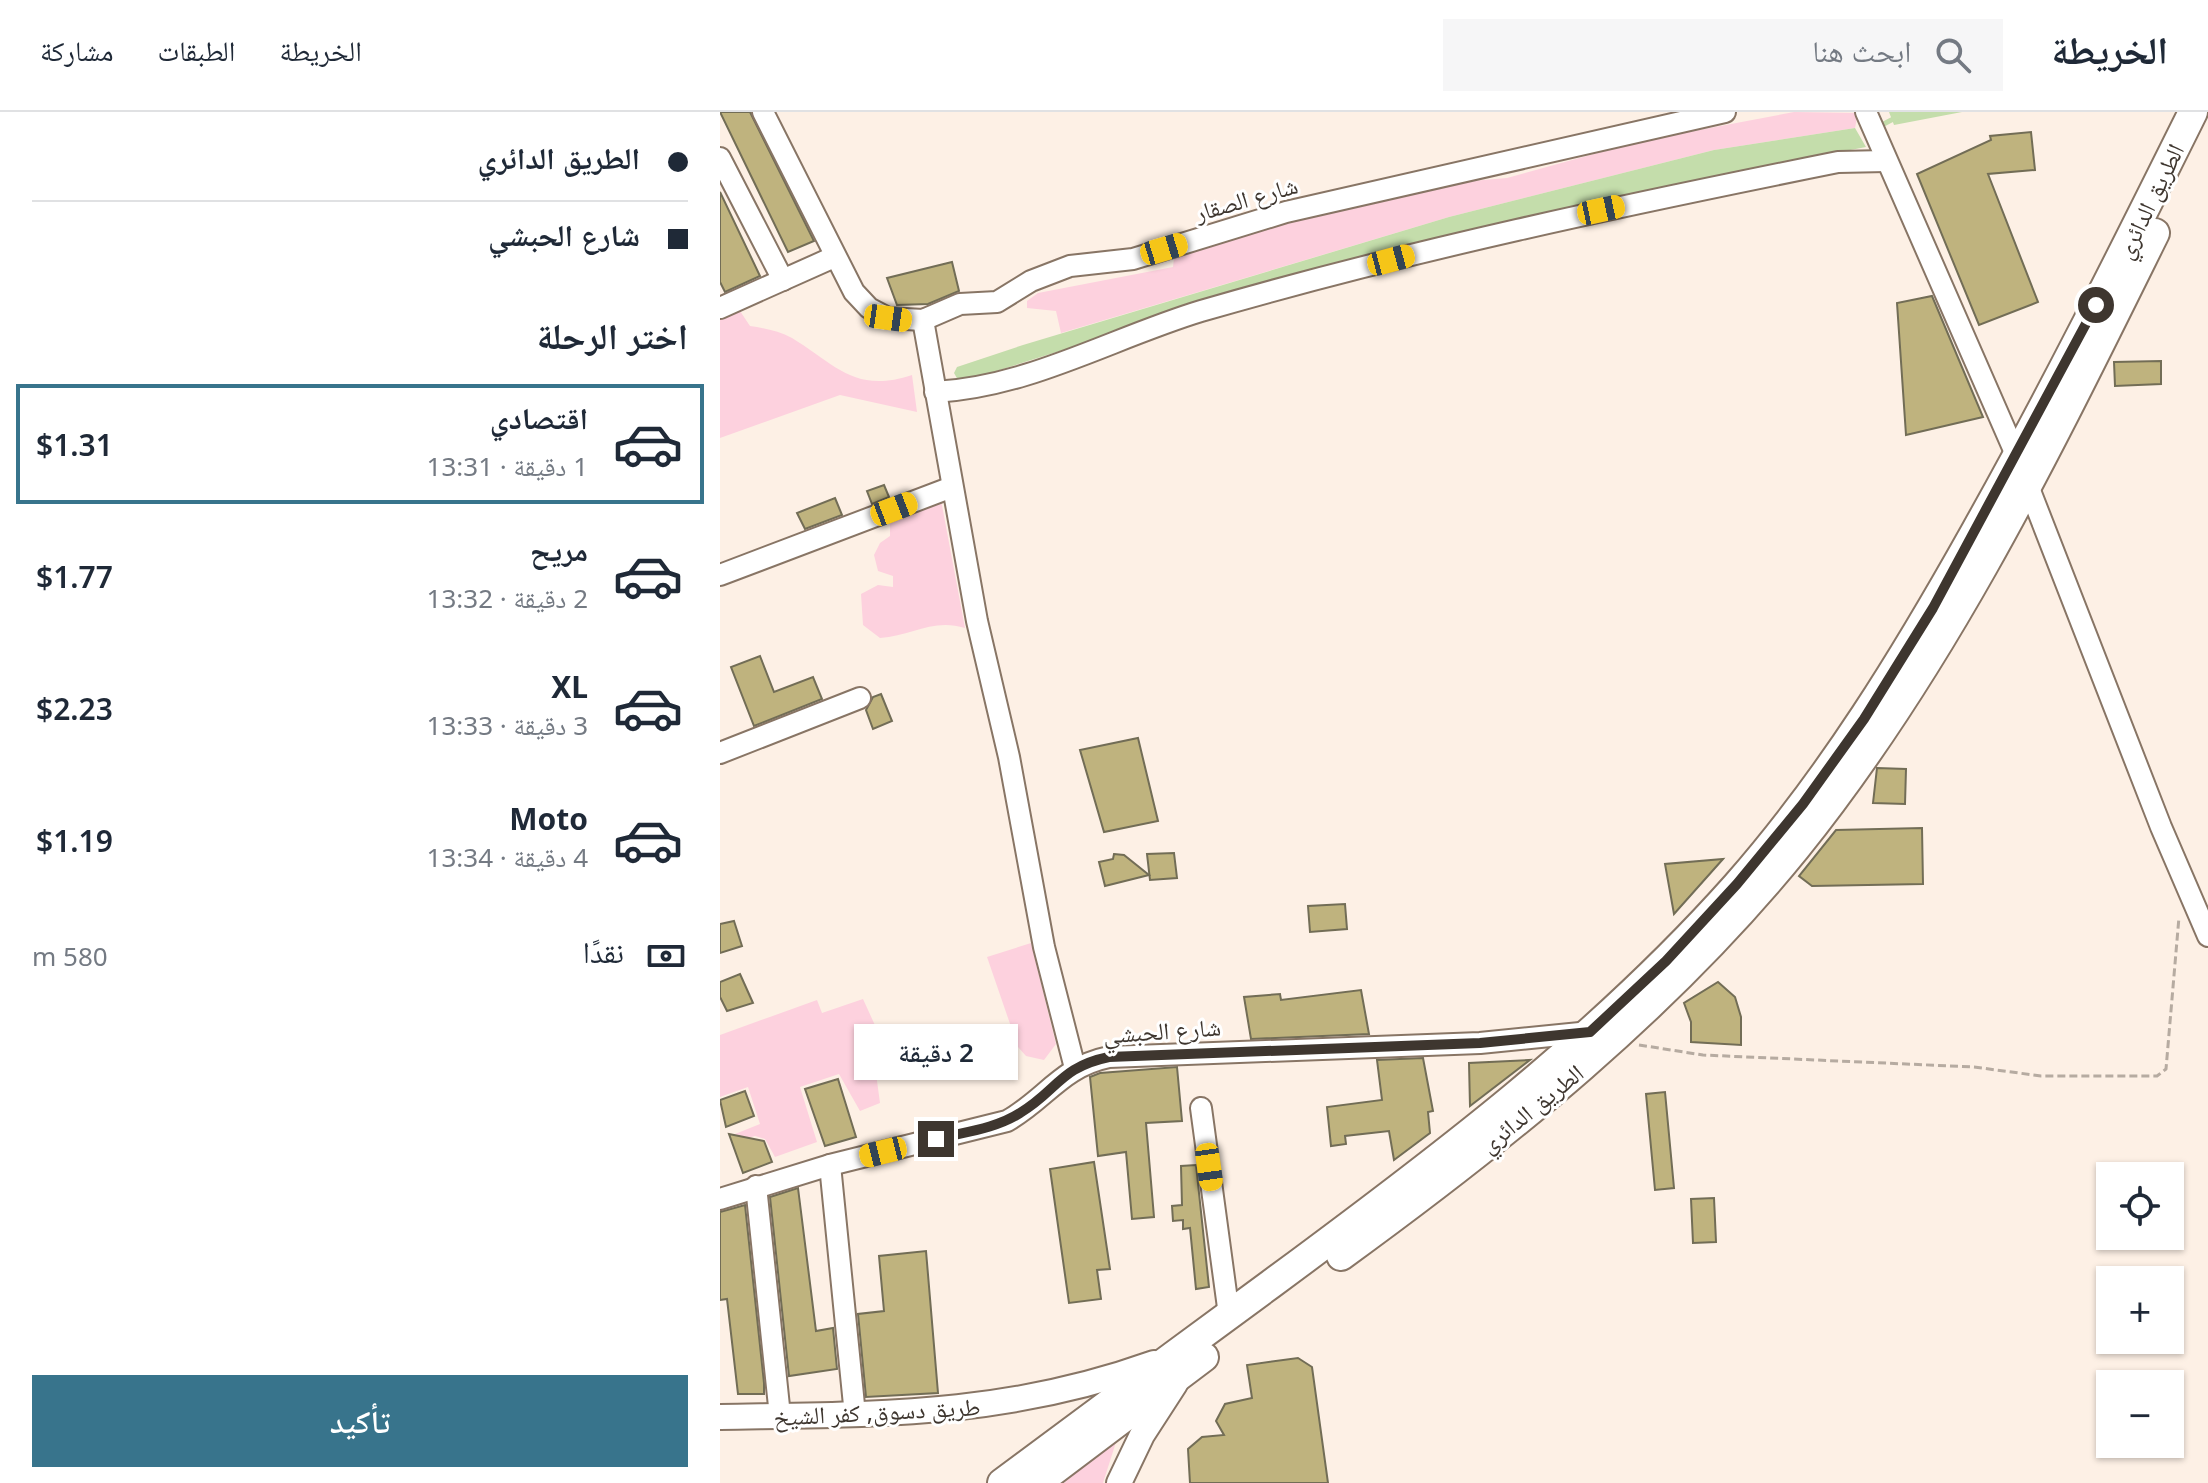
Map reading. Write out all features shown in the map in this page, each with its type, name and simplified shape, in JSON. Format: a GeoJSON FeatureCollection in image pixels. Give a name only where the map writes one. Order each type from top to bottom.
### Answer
{"type":"FeatureCollection","features":[{"type":"Feature","properties":{"kind":"highway","name":"الطريق الدائري"},"geometry":{"type":"LineString","coordinates":[[2022,470],[2193,112]]}},
{"type":"Feature","properties":{"kind":"highway","name":"الطريق الدائري"},"geometry":{"type":"LineString","coordinates":[[1177,1365],[1453,1172],[1601,1037],[1737,884],[1803,804],[1864,719],[2022,470],[2208,125]]}},
{"type":"Feature","properties":{"kind":"highway","name":"الطريق الدائري"},"geometry":{"type":"LineString","coordinates":[[1177,1365],[1229,1315],[1601,1037]]}},
{"type":"Feature","properties":{"kind":"highway"},"geometry":{"type":"LineString","coordinates":[[1002,1483],[1177,1365]]}},
{"type":"Feature","properties":{"kind":"highway"},"geometry":{"type":"LineString","coordinates":[[1037,1483],[1177,1365]]}},
{"type":"Feature","properties":{"kind":"main road","name":"طريق دسوق, كفر الشيخ"},"geometry":{"type":"LineString","coordinates":[[720,1417],[920,1414],[1035,1398],[1177,1365]]}},
{"type":"Feature","properties":{"kind":"main road"},"geometry":{"type":"LineString","coordinates":[[1119,1483],[1177,1365]]}},
{"type":"Feature","properties":{"kind":"street","name":"شارع الصقار"},"geometry":{"type":"LineString","coordinates":[[763,112],[854,292],[869,308],[888,318],[923,320],[960,304],[997,302],[1031,281],[1070,266],[1133,259],[1299,209],[1725,112]]}},
{"type":"Feature","properties":{"kind":"street"},"geometry":{"type":"LineString","coordinates":[[1866,112],[2022,470],[2208,936]]}},
{"type":"Feature","properties":{"kind":"street"},"geometry":{"type":"LineString","coordinates":[[935,392],[1007,381],[1200,312],[1480,236],[1883,154]]}},
{"type":"Feature","properties":{"kind":"street"},"geometry":{"type":"LineString","coordinates":[[720,158],[726,186],[783,280]]}},
{"type":"Feature","properties":{"kind":"street"},"geometry":{"type":"LineString","coordinates":[[721,305],[834,257]]}},
{"type":"Feature","properties":{"kind":"street"},"geometry":{"type":"LineString","coordinates":[[923,320],[977,621],[1035,883],[1044,947],[1075,1068]]}},
{"type":"Feature","properties":{"kind":"street"},"geometry":{"type":"LineString","coordinates":[[720,575],[952,487]]}},
{"type":"Feature","properties":{"kind":"street"},"geometry":{"type":"LineString","coordinates":[[720,753],[860,698]]}},
{"type":"Feature","properties":{"kind":"street","name":"شارع الحبشي"},"geometry":{"type":"LineString","coordinates":[[721,1196],[1007,1121],[1023,1112],[1075,1068],[1109,1057],[1601,1037]]}},
{"type":"Feature","properties":{"kind":"street"},"geometry":{"type":"LineString","coordinates":[[1201,1108],[1229,1315]]}},
{"type":"Feature","properties":{"kind":"street"},"geometry":{"type":"LineString","coordinates":[[830,1165],[855,1415]]}},
{"type":"Feature","properties":{"kind":"street"},"geometry":{"type":"LineString","coordinates":[[756,1186],[780,1416]]}},
{"type":"Feature","properties":{"kind":"path"},"geometry":{"type":"LineString","coordinates":[[1601,1037],[1703,1055],[1974,1067],[2100,1079],[2157,1076],[2166,1069],[2178,921],[2188,888]]}},
{"type":"Feature","properties":{"kind":"shaded area"},"geometry":{"type":"Polygon","coordinates":[[[1794,112],[1858,113],[1855,128],[1714,150],[1449,217],[1061,333],[1056,311],[1027,308],[1027,301],[1038,293],[1173,267],[1174,258],[1296,220],[1448,183],[1507,178],[1641,141],[1794,112]]]}},
{"type":"Feature","properties":{"kind":"shaded area"},"geometry":{"type":"Polygon","coordinates":[[[1889,112],[1962,112],[1894,125],[1889,112]]]}},
{"type":"Feature","properties":{"kind":"shaded area"},"geometry":{"type":"Polygon","coordinates":[[[1855,128],[1866,147],[1752,169],[1526,220],[1302,279],[969,380],[958,380],[954,373],[957,367],[1023,345],[1449,217],[1714,150],[1855,128]]]}},
{"type":"Feature","properties":{"kind":"shaded area"},"geometry":{"type":"Polygon","coordinates":[[[740,311],[750,326],[787,336],[847,374],[875,381],[912,375],[917,412],[840,395],[720,438],[720,319],[740,311]]]}},
{"type":"Feature","properties":{"kind":"shaded area"},"geometry":{"type":"Polygon","coordinates":[[[941,500],[965,628],[932,626],[880,638],[863,625],[861,594],[878,585],[893,587],[893,576],[878,571],[874,555],[880,543],[890,536],[890,519],[941,500]]]}},
{"type":"Feature","properties":{"kind":"shaded area"},"geometry":{"type":"Polygon","coordinates":[[[1031,943],[1056,1044],[1044,1060],[1026,1056],[1018,1047],[987,957],[1031,943]]]}},
{"type":"Feature","properties":{"kind":"shaded area"},"geometry":{"type":"Polygon","coordinates":[[[863,999],[884,1045],[875,1066],[880,1103],[860,1111],[839,1074],[800,1087],[817,1142],[775,1157],[765,1139],[755,1136],[733,1142],[730,1136],[760,1124],[748,1087],[720,1097],[720,1035],[817,1000],[822,1013],[863,999]]]}},
{"type":"Feature","properties":{"kind":"shaded area"},"geometry":{"type":"Polygon","coordinates":[[[1117,1439],[1103,1483],[1064,1483],[1117,1439]]]}},
{"type":"Feature","properties":{"kind":"building"},"geometry":{"type":"Polygon","coordinates":[[[720,112],[750,112],[814,241],[788,252],[720,112]]]}},
{"type":"Feature","properties":{"kind":"building"},"geometry":{"type":"Polygon","coordinates":[[[2031,132],[2035,170],[1988,174],[2038,302],[1979,325],[1917,174],[1991,140],[1990,136],[2031,132]]]}},
{"type":"Feature","properties":{"kind":"building"},"geometry":{"type":"Polygon","coordinates":[[[720,192],[760,276],[725,292],[720,282],[720,192]]]}},
{"type":"Feature","properties":{"kind":"building"},"geometry":{"type":"Polygon","coordinates":[[[952,262],[959,291],[928,304],[897,305],[887,278],[952,262]]]}},
{"type":"Feature","properties":{"kind":"building"},"geometry":{"type":"Polygon","coordinates":[[[1932,296],[1983,417],[1906,435],[1897,303],[1932,296]]]}},
{"type":"Feature","properties":{"kind":"building"},"geometry":{"type":"Polygon","coordinates":[[[2161,361],[2161,384],[2115,386],[2114,362],[2161,361]]]}},
{"type":"Feature","properties":{"kind":"building"},"geometry":{"type":"Polygon","coordinates":[[[884,485],[889,497],[872,504],[867,491],[884,485]]]}},
{"type":"Feature","properties":{"kind":"building"},"geometry":{"type":"Polygon","coordinates":[[[835,498],[842,515],[805,529],[797,513],[835,498]]]}},
{"type":"Feature","properties":{"kind":"building"},"geometry":{"type":"Polygon","coordinates":[[[760,656],[774,692],[813,677],[822,699],[754,726],[731,667],[760,656]]]}},
{"type":"Feature","properties":{"kind":"building"},"geometry":{"type":"Polygon","coordinates":[[[881,694],[892,721],[873,729],[866,710],[873,697],[881,694]]]}},
{"type":"Feature","properties":{"kind":"building"},"geometry":{"type":"Polygon","coordinates":[[[1138,738],[1158,821],[1104,832],[1080,750],[1138,738]]]}},
{"type":"Feature","properties":{"kind":"building"},"geometry":{"type":"Polygon","coordinates":[[[1877,768],[1906,769],[1905,804],[1873,803],[1877,768]]]}},
{"type":"Feature","properties":{"kind":"building"},"geometry":{"type":"Polygon","coordinates":[[[1922,828],[1923,884],[1812,886],[1799,876],[1836,830],[1922,828]]]}},
{"type":"Feature","properties":{"kind":"building"},"geometry":{"type":"Polygon","coordinates":[[[1174,853],[1177,878],[1150,880],[1147,854],[1174,853]]]}},
{"type":"Feature","properties":{"kind":"building"},"geometry":{"type":"Polygon","coordinates":[[[1114,854],[1124,855],[1149,875],[1105,886],[1099,862],[1113,859],[1114,854]]]}},
{"type":"Feature","properties":{"kind":"building"},"geometry":{"type":"Polygon","coordinates":[[[1723,859],[1674,914],[1665,864],[1723,859]]]}},
{"type":"Feature","properties":{"kind":"building"},"geometry":{"type":"Polygon","coordinates":[[[1345,904],[1347,929],[1310,932],[1308,906],[1345,904]]]}},
{"type":"Feature","properties":{"kind":"building"},"geometry":{"type":"Polygon","coordinates":[[[734,921],[742,946],[720,953],[720,924],[734,921]]]}},
{"type":"Feature","properties":{"kind":"building"},"geometry":{"type":"Polygon","coordinates":[[[740,974],[753,1003],[727,1011],[720,997],[720,982],[740,974]]]}},
{"type":"Feature","properties":{"kind":"building"},"geometry":{"type":"Polygon","coordinates":[[[1718,982],[1735,997],[1741,1017],[1741,1045],[1691,1042],[1691,1022],[1684,1003],[1718,982]]]}},
{"type":"Feature","properties":{"kind":"building"},"geometry":{"type":"Polygon","coordinates":[[[1361,990],[1369,1034],[1251,1039],[1244,997],[1280,994],[1281,1000],[1361,990]]]}},
{"type":"Feature","properties":{"kind":"building"},"geometry":{"type":"Polygon","coordinates":[[[1423,1058],[1433,1111],[1428,1112],[1430,1133],[1394,1160],[1389,1131],[1345,1136],[1346,1144],[1331,1146],[1327,1107],[1382,1100],[1377,1060],[1423,1058]]]}},
{"type":"Feature","properties":{"kind":"building"},"geometry":{"type":"Polygon","coordinates":[[[1530,1060],[1470,1106],[1469,1063],[1530,1060]]]}},
{"type":"Feature","properties":{"kind":"building"},"geometry":{"type":"Polygon","coordinates":[[[1177,1067],[1182,1121],[1146,1123],[1154,1217],[1132,1219],[1126,1152],[1098,1156],[1090,1077],[1100,1073],[1177,1067]]]}},
{"type":"Feature","properties":{"kind":"building"},"geometry":{"type":"Polygon","coordinates":[[[838,1079],[856,1137],[825,1146],[805,1089],[838,1079]]]}},
{"type":"Feature","properties":{"kind":"building"},"geometry":{"type":"Polygon","coordinates":[[[745,1091],[754,1116],[726,1127],[720,1100],[745,1091]]]}},
{"type":"Feature","properties":{"kind":"building"},"geometry":{"type":"Polygon","coordinates":[[[1665,1092],[1674,1188],[1655,1190],[1646,1094],[1665,1092]]]}},
{"type":"Feature","properties":{"kind":"building"},"geometry":{"type":"Polygon","coordinates":[[[729,1134],[764,1141],[772,1162],[743,1173],[729,1134]]]}},
{"type":"Feature","properties":{"kind":"building"},"geometry":{"type":"Polygon","coordinates":[[[1094,1162],[1110,1269],[1097,1270],[1101,1299],[1069,1303],[1050,1169],[1094,1162]]]}},
{"type":"Feature","properties":{"kind":"building"},"geometry":{"type":"Polygon","coordinates":[[[1196,1165],[1209,1287],[1196,1289],[1190,1228],[1183,1229],[1183,1220],[1173,1221],[1172,1206],[1182,1205],[1181,1166],[1196,1165]]]}},
{"type":"Feature","properties":{"kind":"building"},"geometry":{"type":"Polygon","coordinates":[[[798,1188],[816,1331],[833,1328],[837,1369],[789,1376],[770,1197],[798,1188]]]}},
{"type":"Feature","properties":{"kind":"building"},"geometry":{"type":"Polygon","coordinates":[[[1714,1198],[1716,1242],[1693,1243],[1691,1199],[1714,1198]]]}},
{"type":"Feature","properties":{"kind":"building"},"geometry":{"type":"Polygon","coordinates":[[[745,1205],[764,1394],[738,1394],[727,1299],[720,1300],[720,1212],[745,1205]]]}},
{"type":"Feature","properties":{"kind":"building"},"geometry":{"type":"Polygon","coordinates":[[[926,1251],[938,1393],[866,1397],[858,1314],[884,1311],[879,1256],[926,1251]]]}},
{"type":"Feature","properties":{"kind":"building"},"geometry":{"type":"Polygon","coordinates":[[[1298,1358],[1312,1367],[1328,1483],[1190,1483],[1188,1449],[1202,1437],[1224,1435],[1216,1421],[1225,1404],[1252,1398],[1247,1365],[1298,1358]]]}},
{"type":"Feature","properties":{"kind":"waterway"},"geometry":{"type":"LineString","coordinates":[[1878,127],[1897,117]]}},
{"type":"Feature","properties":{"kind":"route"},"geometry":{"type":"LineString","coordinates":[[936,1139],[1007,1121],[1023,1112],[1061,1076],[1091,1061],[1109,1057],[1480,1043],[1590,1032],[1666,961],[1737,884],[1803,804],[1864,719],[1933,608],[2017,457],[2096,305]]}}]}
